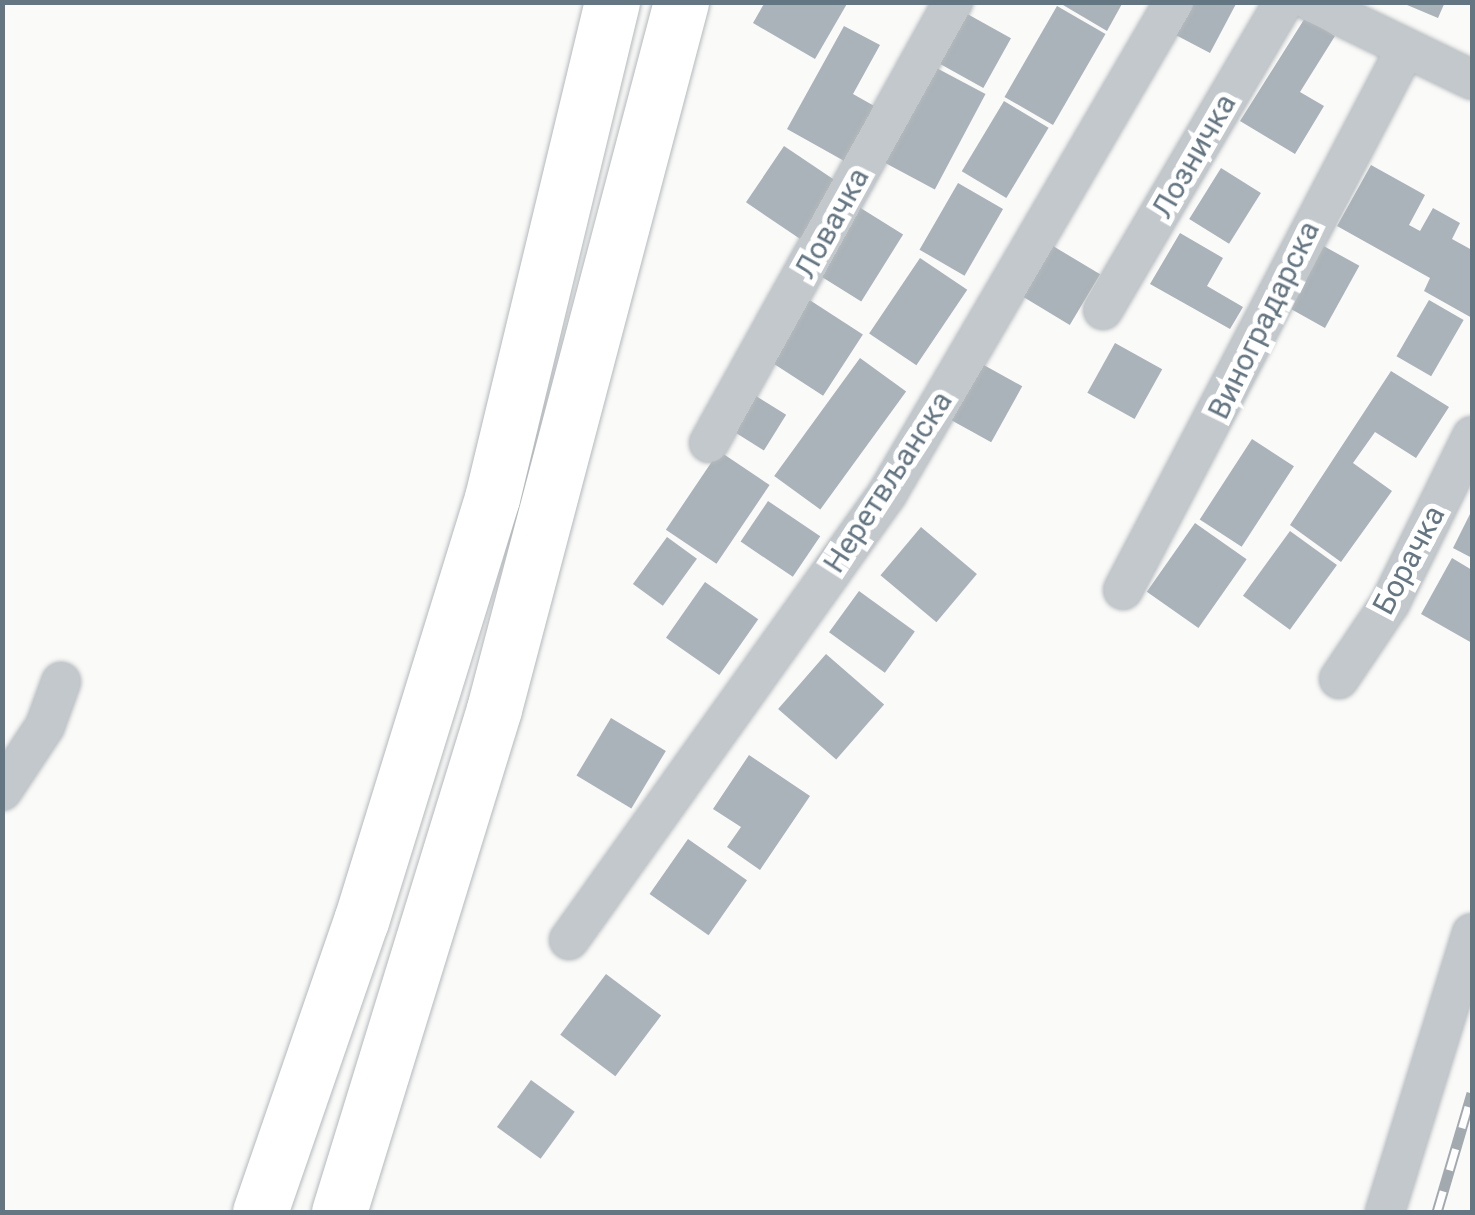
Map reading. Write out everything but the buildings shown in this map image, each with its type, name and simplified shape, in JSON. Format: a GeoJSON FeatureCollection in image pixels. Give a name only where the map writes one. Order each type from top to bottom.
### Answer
{"type":"FeatureCollection","features":[{"type":"Feature","properties":{"kind":"highway"},"geometry":{"type":"LineString","coordinates":[[260,1212],[492,498],[612,2]]}},
{"type":"Feature","properties":{"kind":"highway"},"geometry":{"type":"LineString","coordinates":[[339,1212],[494,709],[681,2]]}},
{"type":"Feature","properties":{"kind":"street","name":"Ловачка"},"geometry":{"type":"LineString","coordinates":[[709,443],[953,2]]}},
{"type":"Feature","properties":{"kind":"street","name":"Неретвљанска"},"geometry":{"type":"LineString","coordinates":[[569,940],[886,494],[1174,2]]}},
{"type":"Feature","properties":{"kind":"street","name":"Лозничка"},"geometry":{"type":"LineString","coordinates":[[1103,310],[1284,2]]}},
{"type":"Feature","properties":{"kind":"street"},"geometry":{"type":"LineString","coordinates":[[1311,2],[1472,80]]}},
{"type":"Feature","properties":{"kind":"street","name":"Виноградарска"},"geometry":{"type":"LineString","coordinates":[[1123,590],[1406,50]]}},
{"type":"Feature","properties":{"kind":"street","name":"Борачка"},"geometry":{"type":"LineString","coordinates":[[1339,679],[1390,603],[1472,436]]}},
{"type":"Feature","properties":{"kind":"street"},"geometry":{"type":"LineString","coordinates":[[2,791],[45,726],[60,682]]}},
{"type":"Feature","properties":{"kind":"street"},"geometry":{"type":"LineString","coordinates":[[1385,1212],[1472,933]]}},
{"type":"Feature","properties":{"kind":"railway"},"geometry":{"type":"LineString","coordinates":[[1437,1212],[1472,1093]]}}]}
